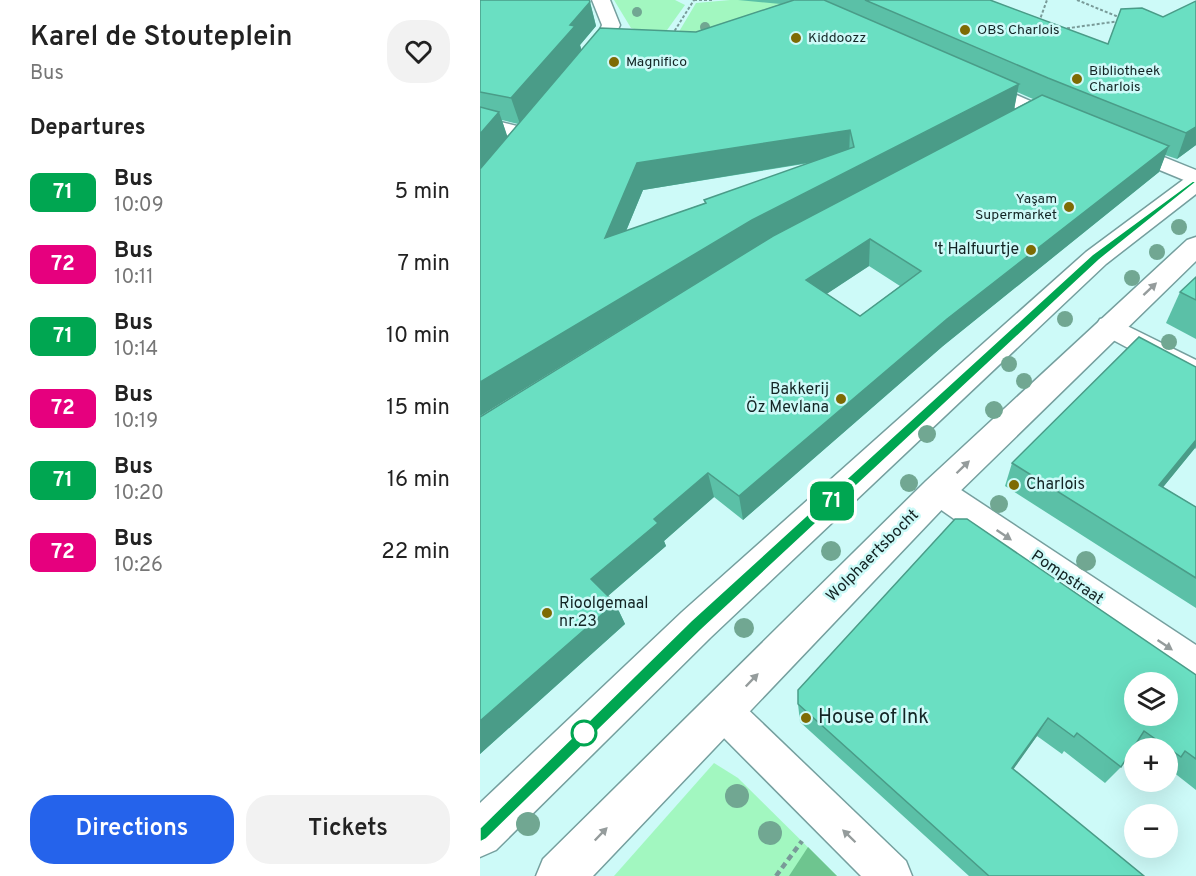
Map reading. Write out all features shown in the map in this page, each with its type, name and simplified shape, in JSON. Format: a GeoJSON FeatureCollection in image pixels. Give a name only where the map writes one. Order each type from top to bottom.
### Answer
{"type":"FeatureCollection","features":[{"type":"Feature","properties":{"kind":"street"},"geometry":{"type":"LineString","coordinates":[[577,72],[608,31],[601,0]]}},
{"type":"Feature","properties":{"kind":"street"},"geometry":{"type":"LineString","coordinates":[[608,31],[666,43]]}},
{"type":"Feature","properties":{"kind":"street"},"geometry":{"type":"LineString","coordinates":[[963,78],[1024,115],[1078,128]]}},
{"type":"Feature","properties":{"kind":"street"},"geometry":{"type":"LineString","coordinates":[[480,123],[519,142],[541,116]]}},
{"type":"Feature","properties":{"kind":"street"},"geometry":{"type":"LineString","coordinates":[[480,834],[696,625],[1096,258],[1196,180],[1110,142]]}},
{"type":"Feature","properties":{"kind":"street","name":"Wolphaertsbocht"},"geometry":{"type":"LineString","coordinates":[[560,876],[938,491],[1109,326],[1196,246]]}},
{"type":"Feature","properties":{"kind":"street"},"geometry":{"type":"LineString","coordinates":[[1109,326],[1196,372]]}},
{"type":"Feature","properties":{"kind":"street","name":"Pompstraat"},"geometry":{"type":"LineString","coordinates":[[938,491],[1196,666]]}},
{"type":"Feature","properties":{"kind":"street"},"geometry":{"type":"LineString","coordinates":[[722,710],[891,876]]}},
{"type":"Feature","properties":{"kind":"path"},"geometry":{"type":"LineString","coordinates":[[666,43],[694,0],[713,0]]}},
{"type":"Feature","properties":{"kind":"path"},"geometry":{"type":"LineString","coordinates":[[1035,32],[1047,0]]}},
{"type":"Feature","properties":{"kind":"path"},"geometry":{"type":"LineString","coordinates":[[1058,29],[1126,20],[1077,0]]}},
{"type":"Feature","properties":{"kind":"green space"},"geometry":{"type":"Polygon","coordinates":[[[614,0],[675,0],[685,5],[662,37],[631,28],[614,0]]]}},
{"type":"Feature","properties":{"kind":"green space"},"geometry":{"type":"Polygon","coordinates":[[[769,0],[790,4],[739,28],[677,35],[696,3],[769,0]]]}},
{"type":"Feature","properties":{"kind":"green space"},"geometry":{"type":"Polygon","coordinates":[[[714,763],[738,778],[837,876],[614,876],[714,763]]]}},
{"type":"Feature","properties":{"kind":"green space"},"geometry":{"type":"Polygon","coordinates":[[[808,847],[837,876],[789,876],[808,847]]]}},
{"type":"Feature","properties":{"kind":"building"},"geometry":{"type":"Polygon","coordinates":[[[480,0],[589,0],[590,2],[570,25],[575,26],[511,98],[480,92],[480,0]]]}},
{"type":"Feature","properties":{"kind":"building"},"geometry":{"type":"Polygon","coordinates":[[[794,0],[824,0],[1019,84],[752,220],[480,382],[480,169],[600,28],[696,32],[794,0]],[[850,130],[637,163],[605,238],[706,203],[704,200],[854,147],[850,130]]]}},
{"type":"Feature","properties":{"kind":"building"},"geometry":{"type":"Polygon","coordinates":[[[865,0],[990,0],[1108,44],[1121,9],[1142,8],[1163,17],[1196,1],[1196,127],[1186,133],[1048,78],[865,0]]]}},
{"type":"Feature","properties":{"kind":"building"},"geometry":{"type":"Polygon","coordinates":[[[1042,95],[1169,146],[947,319],[739,496],[708,473],[654,519],[658,523],[591,579],[615,603],[480,721],[480,417],[773,236],[1042,95]],[[870,239],[806,280],[860,316],[921,271],[870,239]]]}},
{"type":"Feature","properties":{"kind":"building"},"geometry":{"type":"Polygon","coordinates":[[[480,107],[499,112],[480,134],[480,107]]]}},
{"type":"Feature","properties":{"kind":"building"},"geometry":{"type":"Polygon","coordinates":[[[1196,277],[1196,300],[1180,292],[1196,277]]]}},
{"type":"Feature","properties":{"kind":"building"},"geometry":{"type":"Polygon","coordinates":[[[1139,337],[1196,367],[1196,440],[1159,485],[1196,507],[1196,578],[1012,463],[1139,337]]]}},
{"type":"Feature","properties":{"kind":"building"},"geometry":{"type":"Polygon","coordinates":[[[955,519],[967,519],[1196,675],[1196,759],[1185,751],[1181,757],[1178,755],[1178,738],[1154,738],[1144,731],[1140,738],[1124,738],[1124,762],[1121,767],[1077,733],[1074,737],[1048,718],[1012,768],[1144,876],[989,876],[798,704],[798,690],[955,519]]]}},
{"type":"Feature","properties":{"kind":"bus line","name":"71"},"geometry":{"type":"LineString","coordinates":[[480,834],[696,625],[1096,258],[1196,182]]}},
{"type":"Feature","properties":{"kind":"place","name":"OBS Charlois"},"geometry":{"type":"Point","coordinates":[965,30]}},
{"type":"Feature","properties":{"kind":"place","name":"Kiddoozz"},"geometry":{"type":"Point","coordinates":[796,38]}},
{"type":"Feature","properties":{"kind":"place","name":"Magnifico"},"geometry":{"type":"Point","coordinates":[614,62]}},
{"type":"Feature","properties":{"kind":"place","name":"Bibliotheek Charlois"},"geometry":{"type":"Point","coordinates":[1077,79]}},
{"type":"Feature","properties":{"kind":"place","name":"Yaşam Supermarket"},"geometry":{"type":"Point","coordinates":[1069,207]}},
{"type":"Feature","properties":{"kind":"place","name":"'t Halfuurtje"},"geometry":{"type":"Point","coordinates":[1031,250]}},
{"type":"Feature","properties":{"kind":"place","name":"Bakkerij Öz Mevlana"},"geometry":{"type":"Point","coordinates":[841,399]}},
{"type":"Feature","properties":{"kind":"place","name":"Charlois"},"geometry":{"type":"Point","coordinates":[1014,485]}},
{"type":"Feature","properties":{"kind":"place","name":"Rioolgemaal nr.23"},"geometry":{"type":"Point","coordinates":[547,613]}},
{"type":"Feature","properties":{"kind":"place","name":"House of Ink"},"geometry":{"type":"Point","coordinates":[806,718]}}]}
